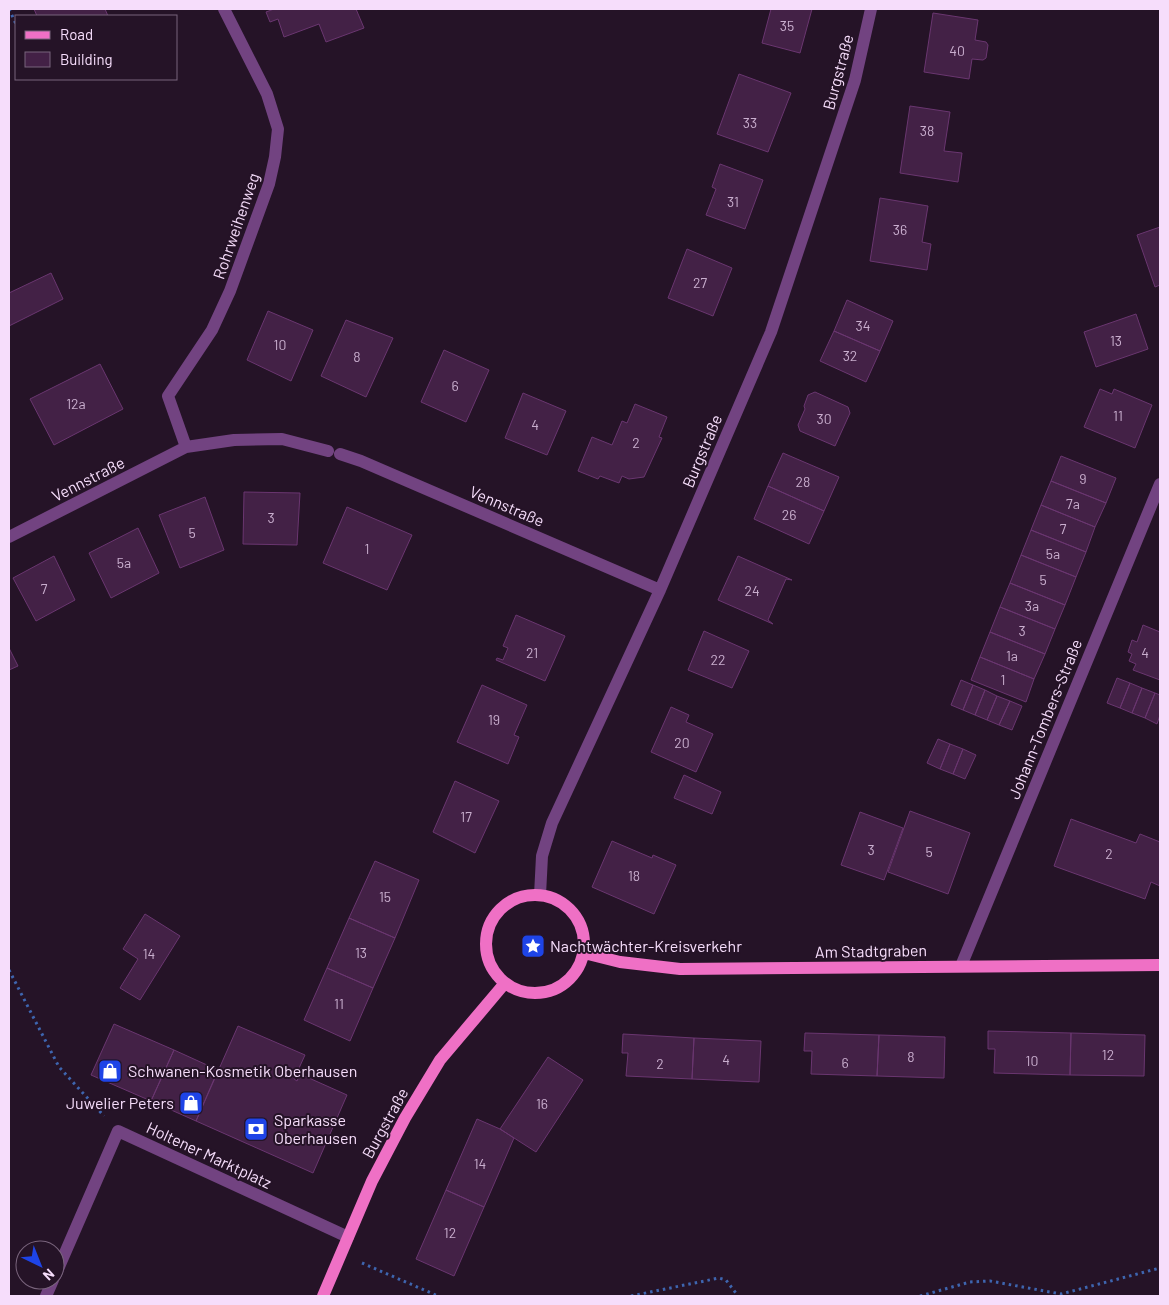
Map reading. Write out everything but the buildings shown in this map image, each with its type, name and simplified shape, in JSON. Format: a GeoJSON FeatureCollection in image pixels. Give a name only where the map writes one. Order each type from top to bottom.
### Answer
{"type":"FeatureCollection","features":[{"type":"Feature","properties":{"kind":"main road"},"geometry":{"type":"LineString","coordinates":[[527,895],[540,895],[564,904],[577,918],[584,935],[584,953],[577,969],[566,983],[550,991],[532,994],[504,983],[488,959],[486,938],[493,918],[507,903],[527,895]]}},
{"type":"Feature","properties":{"kind":"main road","name":"Am Stadtgraben"},"geometry":{"type":"LineString","coordinates":[[584,953],[620,962],[680,969],[1160,965]]}},
{"type":"Feature","properties":{"kind":"main road","name":"Burgstraße"},"geometry":{"type":"LineString","coordinates":[[323,1296],[372,1181],[405,1118],[440,1060],[504,983]]}},
{"type":"Feature","properties":{"kind":"street","name":"Rohrweihenweg"},"geometry":{"type":"LineString","coordinates":[[186,447],[168,396],[212,330],[230,292],[269,184],[278,129],[267,94],[224,9]]}},
{"type":"Feature","properties":{"kind":"street","name":"Burgstraße"},"geometry":{"type":"LineString","coordinates":[[540,895],[542,856],[552,823],[660,590],[771,332],[855,80],[871,9]]}},
{"type":"Feature","properties":{"kind":"street","name":"Vennstraße"},"geometry":{"type":"LineString","coordinates":[[9,537],[186,447],[234,440],[282,439],[361,460],[660,590]]}},
{"type":"Feature","properties":{"kind":"street","name":"Johann-Tombers-Straße"},"geometry":{"type":"LineString","coordinates":[[961,966],[1160,484]]}},
{"type":"Feature","properties":{"kind":"street","name":"Holtener Marktplatz"},"geometry":{"type":"LineString","coordinates":[[118,1131],[348,1237]]}},
{"type":"Feature","properties":{"kind":"street"},"geometry":{"type":"LineString","coordinates":[[65,1253],[118,1131]]}},
{"type":"Feature","properties":{"kind":"path"},"geometry":{"type":"LineString","coordinates":[[9,9],[15,22]]}},
{"type":"Feature","properties":{"kind":"path"},"geometry":{"type":"LineString","coordinates":[[9,970],[59,1067],[118,1131]]}},
{"type":"Feature","properties":{"kind":"path"},"geometry":{"type":"LineString","coordinates":[[341,1253],[438,1296]]}},
{"type":"Feature","properties":{"kind":"path"},"geometry":{"type":"LineString","coordinates":[[920,1296],[970,1282],[990,1281],[1061,1294],[1160,1268]]}},
{"type":"Feature","properties":{"kind":"path"},"geometry":{"type":"LineString","coordinates":[[631,1296],[719,1278],[726,1280],[738,1296]]}},
{"type":"Feature","properties":{"kind":"place","name":"Nachtwächter-Kreisverkehr"},"geometry":{"type":"Point","coordinates":[533,946]}},
{"type":"Feature","properties":{"kind":"place","name":"Schwanen-Kosmetik Oberhausen"},"geometry":{"type":"Point","coordinates":[110,1071]}},
{"type":"Feature","properties":{"kind":"place","name":"Juwelier Peters"},"geometry":{"type":"Point","coordinates":[191,1103]}},
{"type":"Feature","properties":{"kind":"place","name":"Sparkasse Oberhausen"},"geometry":{"type":"Point","coordinates":[256,1129]}}]}
